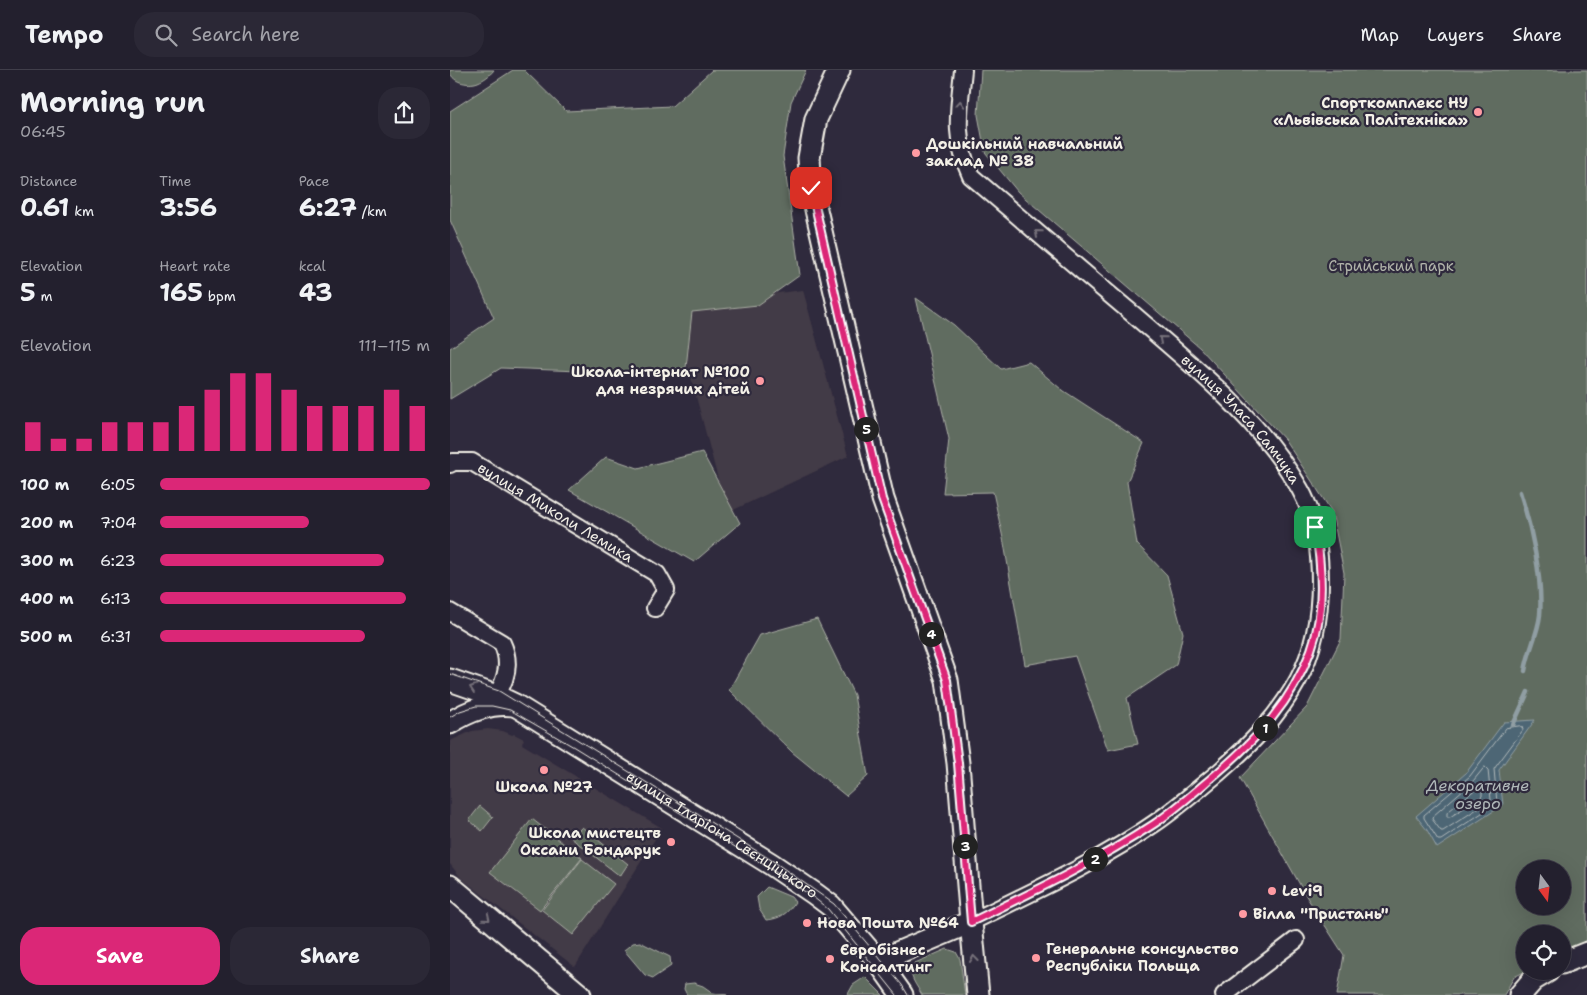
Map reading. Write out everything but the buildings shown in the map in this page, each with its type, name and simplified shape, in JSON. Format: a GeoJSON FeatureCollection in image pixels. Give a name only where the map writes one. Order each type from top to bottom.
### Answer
{"type":"FeatureCollection","features":[{"type":"Feature","properties":{"kind":"main road"},"geometry":{"type":"LineString","coordinates":[[839,70],[816,120],[809,158],[811,188],[882,499],[947,680],[958,763],[978,995]]}},
{"type":"Feature","properties":{"kind":"main road","name":"вулиця Іларіона Свєнціцького"},"geometry":{"type":"LineString","coordinates":[[450,680],[496,696],[515,705],[771,864],[815,894],[831,906],[878,961],[902,995]]}},
{"type":"Feature","properties":{"kind":"main road"},"geometry":{"type":"LineString","coordinates":[[450,723],[463,714],[503,704],[515,705]]}},
{"type":"Feature","properties":{"kind":"main road"},"geometry":{"type":"LineString","coordinates":[[450,886],[580,995]]}},
{"type":"Feature","properties":{"kind":"main road","name":"вулиця Уласа Самчука"},"geometry":{"type":"LineString","coordinates":[[878,961],[971,922]]}},
{"type":"Feature","properties":{"kind":"main road"},"geometry":{"type":"LineString","coordinates":[[1571,959],[1587,953]]}},
{"type":"Feature","properties":{"kind":"main road"},"geometry":{"type":"LineString","coordinates":[[1520,995],[1533,980]]}},
{"type":"Feature","properties":{"kind":"street","name":"вулиця Уласа Самчука"},"geometry":{"type":"LineString","coordinates":[[962,70],[958,130],[963,159],[970,176],[1209,380],[1257,430],[1280,458],[1301,490],[1309,508],[1318,544],[1320,600],[1312,649],[1299,679],[1279,711],[1259,735],[1234,759],[1155,823],[1107,852],[971,922]]}},
{"type":"Feature","properties":{"kind":"street","name":"вулиця Миколи Лемика"},"geometry":{"type":"LineString","coordinates":[[450,464],[453,462],[472,462],[657,574],[666,590],[655,608]]}},
{"type":"Feature","properties":{"kind":"street"},"geometry":{"type":"LineString","coordinates":[[450,612],[502,643],[506,651],[508,664],[503,684],[496,696]]}},
{"type":"Feature","properties":{"kind":"street"},"geometry":{"type":"LineString","coordinates":[[1224,995],[1296,940]]}},
{"type":"Feature","properties":{"kind":"shaded area","name":"Школа-інтернат №100 для незрячих дітей"},"geometry":{"type":"Polygon","coordinates":[[[803,290],[848,456],[727,513],[672,306],[803,290]]]}},
{"type":"Feature","properties":{"kind":"shaded area"},"geometry":{"type":"Polygon","coordinates":[[[488,729],[514,734],[524,739],[522,744],[662,828],[575,967],[461,878],[450,864],[450,741],[472,731],[488,729]]]}},
{"type":"Feature","properties":{"kind":"green space"},"geometry":{"type":"Polygon","coordinates":[[[450,70],[494,70],[483,80],[465,83],[453,78],[450,70]]]}},
{"type":"Feature","properties":{"kind":"green space"},"geometry":{"type":"Polygon","coordinates":[[[513,70],[524,70],[566,111],[672,106],[712,70],[806,70],[791,102],[783,156],[800,275],[758,305],[692,312],[686,368],[632,373],[501,368],[450,399],[450,348],[494,318],[450,220],[450,111],[513,70]]]}},
{"type":"Feature","properties":{"kind":"green space","name":"Стрийський парк"},"geometry":{"type":"Polygon","coordinates":[[[981,70],[1587,70],[1587,942],[1571,950],[1571,925],[1516,925],[1516,976],[1504,995],[1337,995],[1344,955],[1308,899],[1240,778],[1307,707],[1341,639],[1344,573],[1332,512],[1285,440],[1200,348],[1018,192],[985,152],[978,115],[981,70]]]}},
{"type":"Feature","properties":{"kind":"green space"},"geometry":{"type":"Polygon","coordinates":[[[916,298],[954,325],[1001,369],[1029,362],[1061,389],[1144,443],[1127,482],[1137,544],[1167,575],[1183,633],[1176,665],[1127,698],[1138,744],[1108,750],[1075,656],[1025,665],[1004,543],[993,492],[943,493],[949,439],[916,298]]]}},
{"type":"Feature","properties":{"kind":"green space"},"geometry":{"type":"Polygon","coordinates":[[[702,452],[740,523],[694,562],[569,490],[606,457],[638,468],[702,452]]]}},
{"type":"Feature","properties":{"kind":"green space"},"geometry":{"type":"Polygon","coordinates":[[[817,619],[854,695],[868,776],[846,796],[792,752],[729,690],[760,635],[817,619]]]}},
{"type":"Feature","properties":{"kind":"green space"},"geometry":{"type":"Polygon","coordinates":[[[480,806],[493,817],[482,831],[469,820],[480,806]]]}},
{"type":"Feature","properties":{"kind":"green space"},"geometry":{"type":"Polygon","coordinates":[[[532,819],[582,858],[540,910],[490,872],[532,819]]]}},
{"type":"Feature","properties":{"kind":"green space"},"geometry":{"type":"Polygon","coordinates":[[[582,827],[628,864],[620,876],[571,838],[582,827]]]}},
{"type":"Feature","properties":{"kind":"green space"},"geometry":{"type":"Polygon","coordinates":[[[582,859],[614,884],[573,935],[542,910],[582,859]]]}},
{"type":"Feature","properties":{"kind":"green space"},"geometry":{"type":"Polygon","coordinates":[[[767,887],[791,897],[795,902],[783,915],[766,920],[759,909],[757,897],[767,887]]]}},
{"type":"Feature","properties":{"kind":"green space"},"geometry":{"type":"Polygon","coordinates":[[[640,942],[670,957],[671,966],[653,978],[645,975],[624,950],[633,943],[640,942]]]}},
{"type":"Feature","properties":{"kind":"green space"},"geometry":{"type":"Polygon","coordinates":[[[947,949],[956,952],[960,959],[965,995],[922,995],[913,979],[912,967],[915,963],[947,949]]]}},
{"type":"Feature","properties":{"kind":"green space"},"geometry":{"type":"Polygon","coordinates":[[[865,977],[883,995],[848,994],[853,985],[865,977]]]}},
{"type":"Feature","properties":{"kind":"green space"},"geometry":{"type":"Polygon","coordinates":[[[694,983],[703,986],[713,993],[727,995],[687,995],[684,989],[685,984],[694,983]]]}},
{"type":"Feature","properties":{"kind":"water","name":"Декоративне озеро"},"geometry":{"type":"Polygon","coordinates":[[[1535,720],[1499,770],[1503,805],[1437,848],[1427,830],[1416,816],[1466,773],[1504,722],[1535,720]]]}},
{"type":"Feature","properties":{"kind":"waterway"},"geometry":{"type":"LineString","coordinates":[[1520,492],[1535,553],[1540,585],[1539,622],[1525,671]]}},
{"type":"Feature","properties":{"kind":"waterway"},"geometry":{"type":"LineString","coordinates":[[1513,725],[1528,692]]}},
{"type":"Feature","properties":{"kind":"tram line"},"geometry":{"type":"LineString","coordinates":[[450,674],[499,691],[773,861],[834,904],[902,985],[908,995]]}},
{"type":"Feature","properties":{"kind":"tram line"},"geometry":{"type":"LineString","coordinates":[[450,717],[460,711],[476,706],[492,706],[510,710],[574,747],[769,868],[828,909],[897,995]]}},
{"type":"Feature","properties":{"kind":"place","name":"Спорткомплекс НУ «Львівська Політехніка»"},"geometry":{"type":"Point","coordinates":[1478,112]}},
{"type":"Feature","properties":{"kind":"place","name":"Дошкільний навчальний заклад № 38"},"geometry":{"type":"Point","coordinates":[916,153]}},
{"type":"Feature","properties":{"kind":"place","name":"Школа-інтернат №100 для незрячих дітей"},"geometry":{"type":"Point","coordinates":[760,381]}},
{"type":"Feature","properties":{"kind":"place","name":"Школа №27"},"geometry":{"type":"Point","coordinates":[544,770]}},
{"type":"Feature","properties":{"kind":"place","name":"Школа мистецтв Оксани Бондарук"},"geometry":{"type":"Point","coordinates":[671,842]}},
{"type":"Feature","properties":{"kind":"place","name":"Levi9"},"geometry":{"type":"Point","coordinates":[1272,891]}},
{"type":"Feature","properties":{"kind":"place","name":"Вілла \"Пристань\""},"geometry":{"type":"Point","coordinates":[1243,914]}},
{"type":"Feature","properties":{"kind":"place","name":"Нова Пошта №64"},"geometry":{"type":"Point","coordinates":[807,923]}},
{"type":"Feature","properties":{"kind":"place","name":"Генеральне консульство Республіки Польща"},"geometry":{"type":"Point","coordinates":[1036,958]}},
{"type":"Feature","properties":{"kind":"place","name":"Євробізнес Консалтинг"},"geometry":{"type":"Point","coordinates":[830,959]}},
{"type":"Feature","properties":{"kind":"route"},"geometry":{"type":"LineString","coordinates":[[811,188],[882,499],[947,680],[958,763],[971,922],[1107,852],[1155,823],[1234,759],[1259,735],[1279,711],[1299,679],[1312,649],[1320,600],[1320,563],[1315,527]]}}]}
